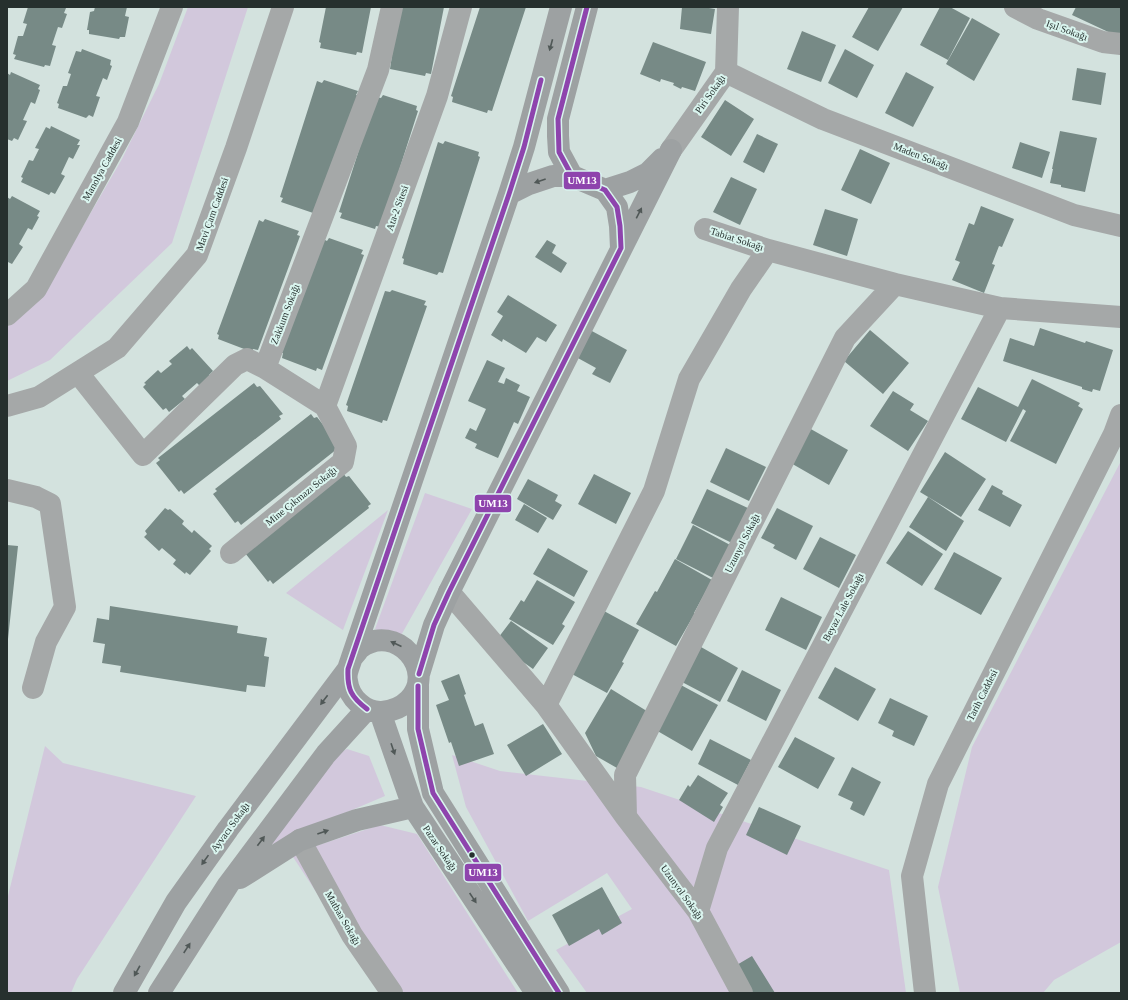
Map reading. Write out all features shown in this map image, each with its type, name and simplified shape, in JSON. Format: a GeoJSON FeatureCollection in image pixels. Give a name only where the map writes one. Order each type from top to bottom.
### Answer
{"type":"FeatureCollection","features":[{"type":"Feature","properties":{"kind":"main road"},"geometry":{"type":"LineString","coordinates":[[561,7],[524,147],[509,194],[350,663],[347,681],[350,692],[358,702],[374,711],[392,711],[403,706],[412,697],[434,625],[449,592],[671,150]]}},
{"type":"Feature","properties":{"kind":"main road"},"geometry":{"type":"LineString","coordinates":[[572,176],[559,152],[558,119],[587,7]]}},
{"type":"Feature","properties":{"kind":"main road"},"geometry":{"type":"LineString","coordinates":[[605,190],[630,182],[648,172],[671,150]]}},
{"type":"Feature","properties":{"kind":"main road"},"geometry":{"type":"LineString","coordinates":[[509,194],[529,184],[553,176],[572,176],[605,190],[617,207],[621,248]]}},
{"type":"Feature","properties":{"kind":"main road"},"geometry":{"type":"LineString","coordinates":[[350,663],[359,649],[369,643],[380,641],[391,642],[402,646],[410,653],[416,663],[418,680],[418,729],[433,793],[559,993]]}},
{"type":"Feature","properties":{"kind":"main road","name":"Ayvacı Sokağı"},"geometry":{"type":"LineString","coordinates":[[124,993],[176,902],[350,663]]}},
{"type":"Feature","properties":{"kind":"main road"},"geometry":{"type":"LineString","coordinates":[[159,993],[228,885],[326,754],[374,711]]}},
{"type":"Feature","properties":{"kind":"main road","name":"Pazar Sokağı"},"geometry":{"type":"LineString","coordinates":[[374,711],[413,807],[536,993]]}},
{"type":"Feature","properties":{"kind":"main road"},"geometry":{"type":"LineString","coordinates":[[228,885],[300,840],[357,820],[413,807]]}},
{"type":"Feature","properties":{"kind":"street","name":"Manolya Caddesi"},"geometry":{"type":"LineString","coordinates":[[7,314],[36,290],[128,122],[172,7]]}},
{"type":"Feature","properties":{"kind":"street","name":"Mavi Çam Caddesi"},"geometry":{"type":"LineString","coordinates":[[7,406],[39,398],[117,348],[197,255],[236,148],[283,7]]}},
{"type":"Feature","properties":{"kind":"street","name":"Zakkum Sokağı"},"geometry":{"type":"LineString","coordinates":[[265,368],[378,70],[392,7]]}},
{"type":"Feature","properties":{"kind":"street","name":"Ata-2 Sitesi"},"geometry":{"type":"LineString","coordinates":[[325,406],[437,96],[460,7]]}},
{"type":"Feature","properties":{"kind":"street","name":"Piri Sokağı"},"geometry":{"type":"LineString","coordinates":[[671,150],[726,72],[728,7]]}},
{"type":"Feature","properties":{"kind":"street","name":"Işıl Sokağı"},"geometry":{"type":"LineString","coordinates":[[1015,7],[1043,13],[1103,42],[1121,44]]}},
{"type":"Feature","properties":{"kind":"street","name":"Maden Sokağı"},"geometry":{"type":"LineString","coordinates":[[726,72],[823,119],[1074,215],[1121,226]]}},
{"type":"Feature","properties":{"kind":"street","name":"Tabiat Sokağı"},"geometry":{"type":"LineString","coordinates":[[705,229],[768,250],[895,284],[1000,308],[1121,317]]}},
{"type":"Feature","properties":{"kind":"street"},"geometry":{"type":"LineString","coordinates":[[546,705],[654,491],[689,379],[741,289],[768,250]]}},
{"type":"Feature","properties":{"kind":"street","name":"Uzunyol Sokağı"},"geometry":{"type":"LineString","coordinates":[[626,817],[625,775],[845,338],[895,284]]}},
{"type":"Feature","properties":{"kind":"street","name":"Beyaz Lale Sokağı"},"geometry":{"type":"LineString","coordinates":[[698,911],[717,848],[1000,308]]}},
{"type":"Feature","properties":{"kind":"street"},"geometry":{"type":"LineString","coordinates":[[78,373],[143,455],[234,365],[247,358],[265,368]]}},
{"type":"Feature","properties":{"kind":"street","name":"Mine Çıkmazı Sokağı"},"geometry":{"type":"LineString","coordinates":[[231,553],[343,462],[346,446],[325,406],[265,368]]}},
{"type":"Feature","properties":{"kind":"street","name":"Tarih Caddesi"},"geometry":{"type":"LineString","coordinates":[[926,993],[912,876],[938,784],[1114,434],[1121,415]]}},
{"type":"Feature","properties":{"kind":"street"},"geometry":{"type":"LineString","coordinates":[[7,490],[36,497],[50,504],[65,607],[46,642],[33,688]]}},
{"type":"Feature","properties":{"kind":"street","name":"Uzunyol Sokağı"},"geometry":{"type":"LineString","coordinates":[[449,592],[546,705],[626,817],[698,911],[742,993]]}},
{"type":"Feature","properties":{"kind":"street","name":"Matbaa Sokağı"},"geometry":{"type":"LineString","coordinates":[[300,840],[352,935],[392,993]]}},
{"type":"Feature","properties":{"kind":"shaded area"},"geometry":{"type":"Polygon","coordinates":[[[188,7],[248,7],[172,243],[50,360],[7,381],[7,324],[54,276],[122,159],[159,84],[188,7]]]}},
{"type":"Feature","properties":{"kind":"shaded area"},"geometry":{"type":"Polygon","coordinates":[[[1121,461],[1121,942],[1054,980],[1043,993],[960,993],[938,887],[972,747],[1121,461]]]}},
{"type":"Feature","properties":{"kind":"shaded area"},"geometry":{"type":"Polygon","coordinates":[[[425,493],[472,509],[399,639],[375,629],[425,493]]]}},
{"type":"Feature","properties":{"kind":"shaded area"},"geometry":{"type":"Polygon","coordinates":[[[388,510],[343,630],[286,593],[388,510]]]}},
{"type":"Feature","properties":{"kind":"shaded area"},"geometry":{"type":"Polygon","coordinates":[[[45,746],[63,763],[196,796],[77,979],[71,993],[7,993],[7,900],[45,746]]]}},
{"type":"Feature","properties":{"kind":"shaded area"},"geometry":{"type":"Polygon","coordinates":[[[347,749],[369,756],[385,796],[279,841],[247,858],[325,761],[347,749]]]}},
{"type":"Feature","properties":{"kind":"shaded area"},"geometry":{"type":"Polygon","coordinates":[[[452,755],[500,771],[641,787],[889,870],[906,993],[587,993],[556,950],[632,909],[607,873],[528,921],[466,807],[452,755]]]}},
{"type":"Feature","properties":{"kind":"shaded area"},"geometry":{"type":"Polygon","coordinates":[[[380,825],[417,834],[518,993],[383,993],[291,854],[380,825]]]}},
{"type":"Feature","properties":{"kind":"building"},"geometry":{"type":"Polygon","coordinates":[[[28,7],[66,8],[64,13],[67,14],[62,28],[58,27],[52,45],[56,46],[50,66],[45,65],[44,67],[14,59],[16,55],[13,54],[18,36],[23,36],[27,24],[23,23],[28,7]]]}},
{"type":"Feature","properties":{"kind":"building"},"geometry":{"type":"Polygon","coordinates":[[[95,7],[127,7],[125,16],[129,17],[125,37],[120,37],[119,39],[89,34],[89,30],[87,30],[90,12],[94,11],[95,7]]]}},
{"type":"Feature","properties":{"kind":"building"},"geometry":{"type":"Polygon","coordinates":[[[326,7],[371,7],[362,53],[357,52],[356,55],[320,48],[321,43],[319,42],[326,7]]]}},
{"type":"Feature","properties":{"kind":"building"},"geometry":{"type":"Polygon","coordinates":[[[399,7],[444,7],[431,74],[426,73],[425,76],[390,69],[399,7]]]}},
{"type":"Feature","properties":{"kind":"building"},"geometry":{"type":"Polygon","coordinates":[[[480,7],[526,7],[492,111],[488,110],[487,113],[452,102],[453,97],[451,96],[480,7]]]}},
{"type":"Feature","properties":{"kind":"building"},"geometry":{"type":"Polygon","coordinates":[[[682,7],[703,7],[715,9],[711,34],[680,29],[682,7]]]}},
{"type":"Feature","properties":{"kind":"building"},"geometry":{"type":"Polygon","coordinates":[[[869,7],[903,7],[878,51],[852,37],[869,7]]]}},
{"type":"Feature","properties":{"kind":"building"},"geometry":{"type":"Polygon","coordinates":[[[940,7],[950,7],[970,18],[948,60],[920,45],[940,7]]]}},
{"type":"Feature","properties":{"kind":"building"},"geometry":{"type":"Polygon","coordinates":[[[1076,7],[1121,7],[1121,32],[1119,37],[1072,15],[1076,7]]]}},
{"type":"Feature","properties":{"kind":"building"},"geometry":{"type":"Polygon","coordinates":[[[972,18],[1000,34],[974,81],[946,64],[972,18]]]}},
{"type":"Feature","properties":{"kind":"building"},"geometry":{"type":"Polygon","coordinates":[[[802,31],[836,45],[821,82],[787,69],[802,31]]]}},
{"type":"Feature","properties":{"kind":"building"},"geometry":{"type":"Polygon","coordinates":[[[653,42],[706,62],[695,91],[682,87],[681,89],[673,85],[674,83],[661,79],[660,82],[640,74],[653,42]]]}},
{"type":"Feature","properties":{"kind":"building"},"geometry":{"type":"Polygon","coordinates":[[[82,49],[111,60],[110,65],[112,66],[107,80],[103,78],[96,96],[100,97],[93,117],[89,115],[86,118],[58,108],[59,104],[57,103],[63,86],[67,86],[71,74],[68,73],[76,51],[81,52],[82,49]]]}},
{"type":"Feature","properties":{"kind":"building"},"geometry":{"type":"Polygon","coordinates":[[[845,49],[874,65],[857,98],[828,83],[845,49]]]}},
{"type":"Feature","properties":{"kind":"building"},"geometry":{"type":"Polygon","coordinates":[[[1077,68],[1106,73],[1101,105],[1072,100],[1077,68]]]}},
{"type":"Feature","properties":{"kind":"building"},"geometry":{"type":"Polygon","coordinates":[[[11,72],[40,85],[38,89],[40,90],[35,104],[31,102],[23,120],[27,121],[18,140],[14,138],[12,141],[7,139],[7,73],[10,75],[11,72]]]}},
{"type":"Feature","properties":{"kind":"building"},"geometry":{"type":"Polygon","coordinates":[[[906,72],[934,87],[913,127],[885,113],[906,72]]]}},
{"type":"Feature","properties":{"kind":"building"},"geometry":{"type":"Polygon","coordinates":[[[324,80],[358,91],[356,95],[359,96],[316,214],[281,202],[283,198],[280,197],[317,81],[322,83],[324,80]]]}},
{"type":"Feature","properties":{"kind":"building"},"geometry":{"type":"Polygon","coordinates":[[[383,95],[417,106],[416,110],[418,111],[381,227],[376,226],[375,229],[340,218],[342,213],[339,212],[376,97],[381,98],[383,95]]]}},
{"type":"Feature","properties":{"kind":"building"},"geometry":{"type":"Polygon","coordinates":[[[725,100],[754,119],[731,156],[701,137],[725,100]]]}},
{"type":"Feature","properties":{"kind":"building"},"geometry":{"type":"Polygon","coordinates":[[[51,126],[80,140],[77,145],[80,145],[73,159],[69,157],[61,174],[65,176],[55,194],[51,192],[49,195],[21,182],[23,178],[21,177],[29,160],[33,161],[39,149],[35,148],[46,127],[50,129],[51,126]]]}},
{"type":"Feature","properties":{"kind":"building"},"geometry":{"type":"Polygon","coordinates":[[[1060,131],[1097,138],[1085,192],[1050,183],[1060,131]]]}},
{"type":"Feature","properties":{"kind":"building"},"geometry":{"type":"Polygon","coordinates":[[[757,134],[778,144],[764,173],[743,162],[757,134]]]}},
{"type":"Feature","properties":{"kind":"building"},"geometry":{"type":"Polygon","coordinates":[[[445,141],[479,152],[478,156],[480,157],[443,273],[439,272],[437,275],[403,264],[404,259],[402,258],[438,142],[443,144],[445,141]]]}},
{"type":"Feature","properties":{"kind":"building"},"geometry":{"type":"Polygon","coordinates":[[[1020,142],[1050,152],[1042,178],[1012,168],[1020,142]]]}},
{"type":"Feature","properties":{"kind":"building"},"geometry":{"type":"Polygon","coordinates":[[[860,149],[890,163],[871,204],[841,190],[860,149]]]}},
{"type":"Feature","properties":{"kind":"building"},"geometry":{"type":"Polygon","coordinates":[[[731,177],[757,189],[740,225],[713,212],[731,177]]]}},
{"type":"Feature","properties":{"kind":"building"},"geometry":{"type":"Polygon","coordinates":[[[12,196],[40,211],[37,216],[39,217],[32,230],[28,228],[19,244],[23,247],[12,264],[7,263],[7,197],[10,199],[12,196]]]}},
{"type":"Feature","properties":{"kind":"building"},"geometry":{"type":"Polygon","coordinates":[[[981,206],[1014,219],[1002,247],[999,246],[992,264],[995,265],[984,293],[952,280],[960,262],[955,260],[969,223],[974,225],[981,206]]]}},
{"type":"Feature","properties":{"kind":"building"},"geometry":{"type":"Polygon","coordinates":[[[825,209],[858,219],[847,256],[813,245],[825,209]]]}},
{"type":"Feature","properties":{"kind":"building"},"geometry":{"type":"Polygon","coordinates":[[[265,219],[299,231],[297,235],[300,236],[258,350],[253,349],[252,352],[218,339],[219,335],[217,334],[259,220],[263,222],[265,219]]]}},
{"type":"Feature","properties":{"kind":"building"},"geometry":{"type":"Polygon","coordinates":[[[329,238],[363,250],[361,254],[364,255],[322,370],[317,368],[316,371],[282,358],[283,353],[281,353],[323,239],[327,241],[329,238]]]}},
{"type":"Feature","properties":{"kind":"building"},"geometry":{"type":"Polygon","coordinates":[[[547,240],[556,245],[552,253],[567,263],[561,273],[535,257],[547,240]]]}},
{"type":"Feature","properties":{"kind":"building"},"geometry":{"type":"Polygon","coordinates":[[[392,290],[426,301],[424,305],[427,306],[387,421],[383,420],[382,423],[347,411],[348,406],[346,405],[385,291],[390,292],[392,290]]]}},
{"type":"Feature","properties":{"kind":"building"},"geometry":{"type":"Polygon","coordinates":[[[508,295],[557,325],[546,342],[537,337],[526,353],[503,339],[502,342],[491,335],[503,316],[497,312],[508,295]]]}},
{"type":"Feature","properties":{"kind":"building"},"geometry":{"type":"Polygon","coordinates":[[[1040,328],[1085,343],[1086,341],[1113,350],[1100,391],[1093,389],[1092,392],[1082,389],[1082,387],[1003,361],[1010,338],[1034,346],[1040,328]]]}},
{"type":"Feature","properties":{"kind":"building"},"geometry":{"type":"Polygon","coordinates":[[[590,330],[627,350],[610,383],[592,374],[596,368],[576,357],[590,330]]]}},
{"type":"Feature","properties":{"kind":"building"},"geometry":{"type":"Polygon","coordinates":[[[870,330],[909,363],[883,394],[844,361],[870,330]]]}},
{"type":"Feature","properties":{"kind":"building"},"geometry":{"type":"Polygon","coordinates":[[[187,346],[190,350],[192,348],[213,371],[209,375],[211,377],[200,386],[197,383],[182,396],[185,399],[169,412],[166,408],[163,410],[143,387],[146,384],[144,383],[158,370],[161,373],[172,364],[169,361],[187,346]]]}},
{"type":"Feature","properties":{"kind":"building"},"geometry":{"type":"Polygon","coordinates":[[[487,360],[505,368],[498,382],[504,384],[506,378],[520,385],[517,391],[530,397],[518,424],[514,422],[498,458],[475,448],[477,444],[465,438],[470,428],[476,431],[486,409],[468,401],[487,360]]]}},
{"type":"Feature","properties":{"kind":"building"},"geometry":{"type":"Polygon","coordinates":[[[1032,379],[1080,403],[1078,406],[1083,409],[1056,464],[1010,441],[1026,411],[1023,409],[1006,442],[961,419],[978,387],[1018,407],[1032,379]]]}},
{"type":"Feature","properties":{"kind":"building"},"geometry":{"type":"Polygon","coordinates":[[[254,383],[257,387],[260,386],[283,414],[279,416],[281,419],[184,494],[181,490],[179,492],[156,463],[160,460],[158,458],[254,383]]]}},
{"type":"Feature","properties":{"kind":"building"},"geometry":{"type":"Polygon","coordinates":[[[893,391],[914,404],[910,410],[928,421],[908,451],[870,426],[893,391]]]}},
{"type":"Feature","properties":{"kind":"building"},"geometry":{"type":"Polygon","coordinates":[[[311,414],[314,418],[317,417],[339,445],[337,449],[241,525],[238,521],[235,523],[213,494],[217,491],[215,489],[311,414]]]}},
{"type":"Feature","properties":{"kind":"building"},"geometry":{"type":"Polygon","coordinates":[[[809,428],[848,450],[829,485],[789,462],[809,428]]]}},
{"type":"Feature","properties":{"kind":"building"},"geometry":{"type":"Polygon","coordinates":[[[726,448],[766,467],[749,501],[710,482],[726,448]]]}},
{"type":"Feature","properties":{"kind":"building"},"geometry":{"type":"Polygon","coordinates":[[[945,452],[986,479],[961,517],[920,492],[945,452]]]}},
{"type":"Feature","properties":{"kind":"building"},"geometry":{"type":"Polygon","coordinates":[[[343,473],[346,477],[349,476],[371,504],[368,506],[369,508],[273,584],[270,580],[268,582],[245,553],[343,473]]]}},
{"type":"Feature","properties":{"kind":"building"},"geometry":{"type":"Polygon","coordinates":[[[594,474],[631,493],[616,524],[578,504],[594,474]]]}},
{"type":"Feature","properties":{"kind":"building"},"geometry":{"type":"Polygon","coordinates":[[[528,479],[558,495],[555,501],[562,505],[553,520],[517,499],[528,479]]]}},
{"type":"Feature","properties":{"kind":"building"},"geometry":{"type":"Polygon","coordinates":[[[992,485],[1003,491],[1002,494],[1022,505],[1010,527],[978,510],[992,485]]]}},
{"type":"Feature","properties":{"kind":"building"},"geometry":{"type":"Polygon","coordinates":[[[707,489],[750,509],[734,544],[691,523],[707,489]]]}},
{"type":"Feature","properties":{"kind":"building"},"geometry":{"type":"Polygon","coordinates":[[[928,497],[964,521],[946,551],[909,527],[928,497]]]}},
{"type":"Feature","properties":{"kind":"building"},"geometry":{"type":"Polygon","coordinates":[[[524,504],[547,518],[538,533],[515,520],[524,504]]]}},
{"type":"Feature","properties":{"kind":"building"},"geometry":{"type":"Polygon","coordinates":[[[165,508],[168,510],[170,509],[184,521],[182,524],[192,533],[194,530],[212,546],[209,549],[211,551],[190,575],[186,572],[185,574],[173,564],[176,560],[162,548],[159,551],[144,537],[147,534],[145,531],[165,508]]]}},
{"type":"Feature","properties":{"kind":"building"},"geometry":{"type":"Polygon","coordinates":[[[777,508],[813,526],[796,560],[773,548],[775,545],[761,538],[777,508]]]}},
{"type":"Feature","properties":{"kind":"building"},"geometry":{"type":"Polygon","coordinates":[[[693,525],[732,546],[715,579],[676,559],[693,525]]]}},
{"type":"Feature","properties":{"kind":"building"},"geometry":{"type":"Polygon","coordinates":[[[908,531],[943,554],[922,586],[886,563],[908,531]]]}},
{"type":"Feature","properties":{"kind":"building"},"geometry":{"type":"Polygon","coordinates":[[[820,537],[856,555],[839,588],[803,569],[820,537]]]}},
{"type":"Feature","properties":{"kind":"building"},"geometry":{"type":"Polygon","coordinates":[[[7,545],[18,546],[8,639],[7,639],[7,545]]]}},
{"type":"Feature","properties":{"kind":"building"},"geometry":{"type":"Polygon","coordinates":[[[548,548],[588,571],[574,597],[533,574],[548,548]]]}},
{"type":"Feature","properties":{"kind":"building"},"geometry":{"type":"Polygon","coordinates":[[[954,552],[1002,578],[981,615],[934,589],[954,552]]]}},
{"type":"Feature","properties":{"kind":"building"},"geometry":{"type":"Polygon","coordinates":[[[675,559],[712,580],[676,646],[636,624],[655,591],[657,592],[675,559]]]}},
{"type":"Feature","properties":{"kind":"building"},"geometry":{"type":"Polygon","coordinates":[[[537,580],[575,602],[562,624],[565,626],[553,645],[509,619],[521,600],[524,602],[537,580]]]}},
{"type":"Feature","properties":{"kind":"building"},"geometry":{"type":"Polygon","coordinates":[[[781,597],[822,617],[806,650],[765,630],[781,597]]]}},
{"type":"Feature","properties":{"kind":"building"},"geometry":{"type":"Polygon","coordinates":[[[110,606],[238,626],[237,633],[267,638],[264,656],[269,657],[265,687],[247,685],[246,692],[120,672],[121,666],[102,663],[105,644],[93,642],[97,618],[109,620],[110,606]]]}},
{"type":"Feature","properties":{"kind":"building"},"geometry":{"type":"Polygon","coordinates":[[[604,611],[639,630],[622,662],[624,663],[607,693],[570,673],[604,611]]]}},
{"type":"Feature","properties":{"kind":"building"},"geometry":{"type":"Polygon","coordinates":[[[511,621],[548,648],[533,669],[495,642],[511,621]]]}},
{"type":"Feature","properties":{"kind":"building"},"geometry":{"type":"Polygon","coordinates":[[[701,647],[738,668],[720,702],[682,682],[701,647]]]}},
{"type":"Feature","properties":{"kind":"building"},"geometry":{"type":"Polygon","coordinates":[[[835,667],[876,689],[858,721],[818,698],[835,667]]]}},
{"type":"Feature","properties":{"kind":"building"},"geometry":{"type":"Polygon","coordinates":[[[742,670],[781,690],[766,721],[727,701],[742,670]]]}},
{"type":"Feature","properties":{"kind":"building"},"geometry":{"type":"Polygon","coordinates":[[[459,674],[466,694],[464,695],[475,726],[483,723],[494,754],[459,766],[451,742],[449,743],[436,705],[449,700],[441,681],[459,674]]]}},
{"type":"Feature","properties":{"kind":"building"},"geometry":{"type":"Polygon","coordinates":[[[679,684],[718,705],[692,751],[654,729],[679,684]]]}},
{"type":"Feature","properties":{"kind":"building"},"geometry":{"type":"Polygon","coordinates":[[[611,689],[650,713],[617,768],[596,756],[585,733],[611,689]]]}},
{"type":"Feature","properties":{"kind":"building"},"geometry":{"type":"Polygon","coordinates":[[[890,698],[928,716],[914,746],[892,736],[894,731],[878,723],[890,698]]]}},
{"type":"Feature","properties":{"kind":"building"},"geometry":{"type":"Polygon","coordinates":[[[543,724],[562,754],[526,776],[507,745],[543,724]]]}},
{"type":"Feature","properties":{"kind":"building"},"geometry":{"type":"Polygon","coordinates":[[[795,737],[835,758],[818,789],[778,767],[795,737]]]}},
{"type":"Feature","properties":{"kind":"building"},"geometry":{"type":"Polygon","coordinates":[[[710,739],[751,760],[738,785],[698,764],[710,739]]]}},
{"type":"Feature","properties":{"kind":"building"},"geometry":{"type":"Polygon","coordinates":[[[852,767],[881,782],[864,816],[850,809],[853,802],[838,795],[852,767]]]}},
{"type":"Feature","properties":{"kind":"building"},"geometry":{"type":"Polygon","coordinates":[[[698,775],[728,793],[720,805],[723,807],[714,822],[679,800],[688,785],[690,787],[698,775]]]}},
{"type":"Feature","properties":{"kind":"building"},"geometry":{"type":"Polygon","coordinates":[[[759,807],[801,826],[787,855],[746,835],[759,807]]]}},
{"type":"Feature","properties":{"kind":"building"},"geometry":{"type":"Polygon","coordinates":[[[602,887],[622,923],[602,935],[599,929],[569,946],[552,915],[602,887]]]}},
{"type":"Feature","properties":{"kind":"building"},"geometry":{"type":"Polygon","coordinates":[[[752,956],[775,993],[751,993],[735,966],[752,956]]]}},
{"type":"Feature","properties":{"kind":"transit line","name":"UM13"},"geometry":{"type":"LineString","coordinates":[[419,674],[434,625],[449,592],[621,248],[617,207],[605,190],[572,176],[559,152],[558,119],[587,7]]}},
{"type":"Feature","properties":{"kind":"transit line","name":"UM13"},"geometry":{"type":"LineString","coordinates":[[367,709],[351,692],[348,682],[348,669],[509,194],[524,147],[541,80]]}},
{"type":"Feature","properties":{"kind":"transit line","name":"UM13"},"geometry":{"type":"LineString","coordinates":[[418,686],[418,729],[433,793],[559,993]]}}]}
